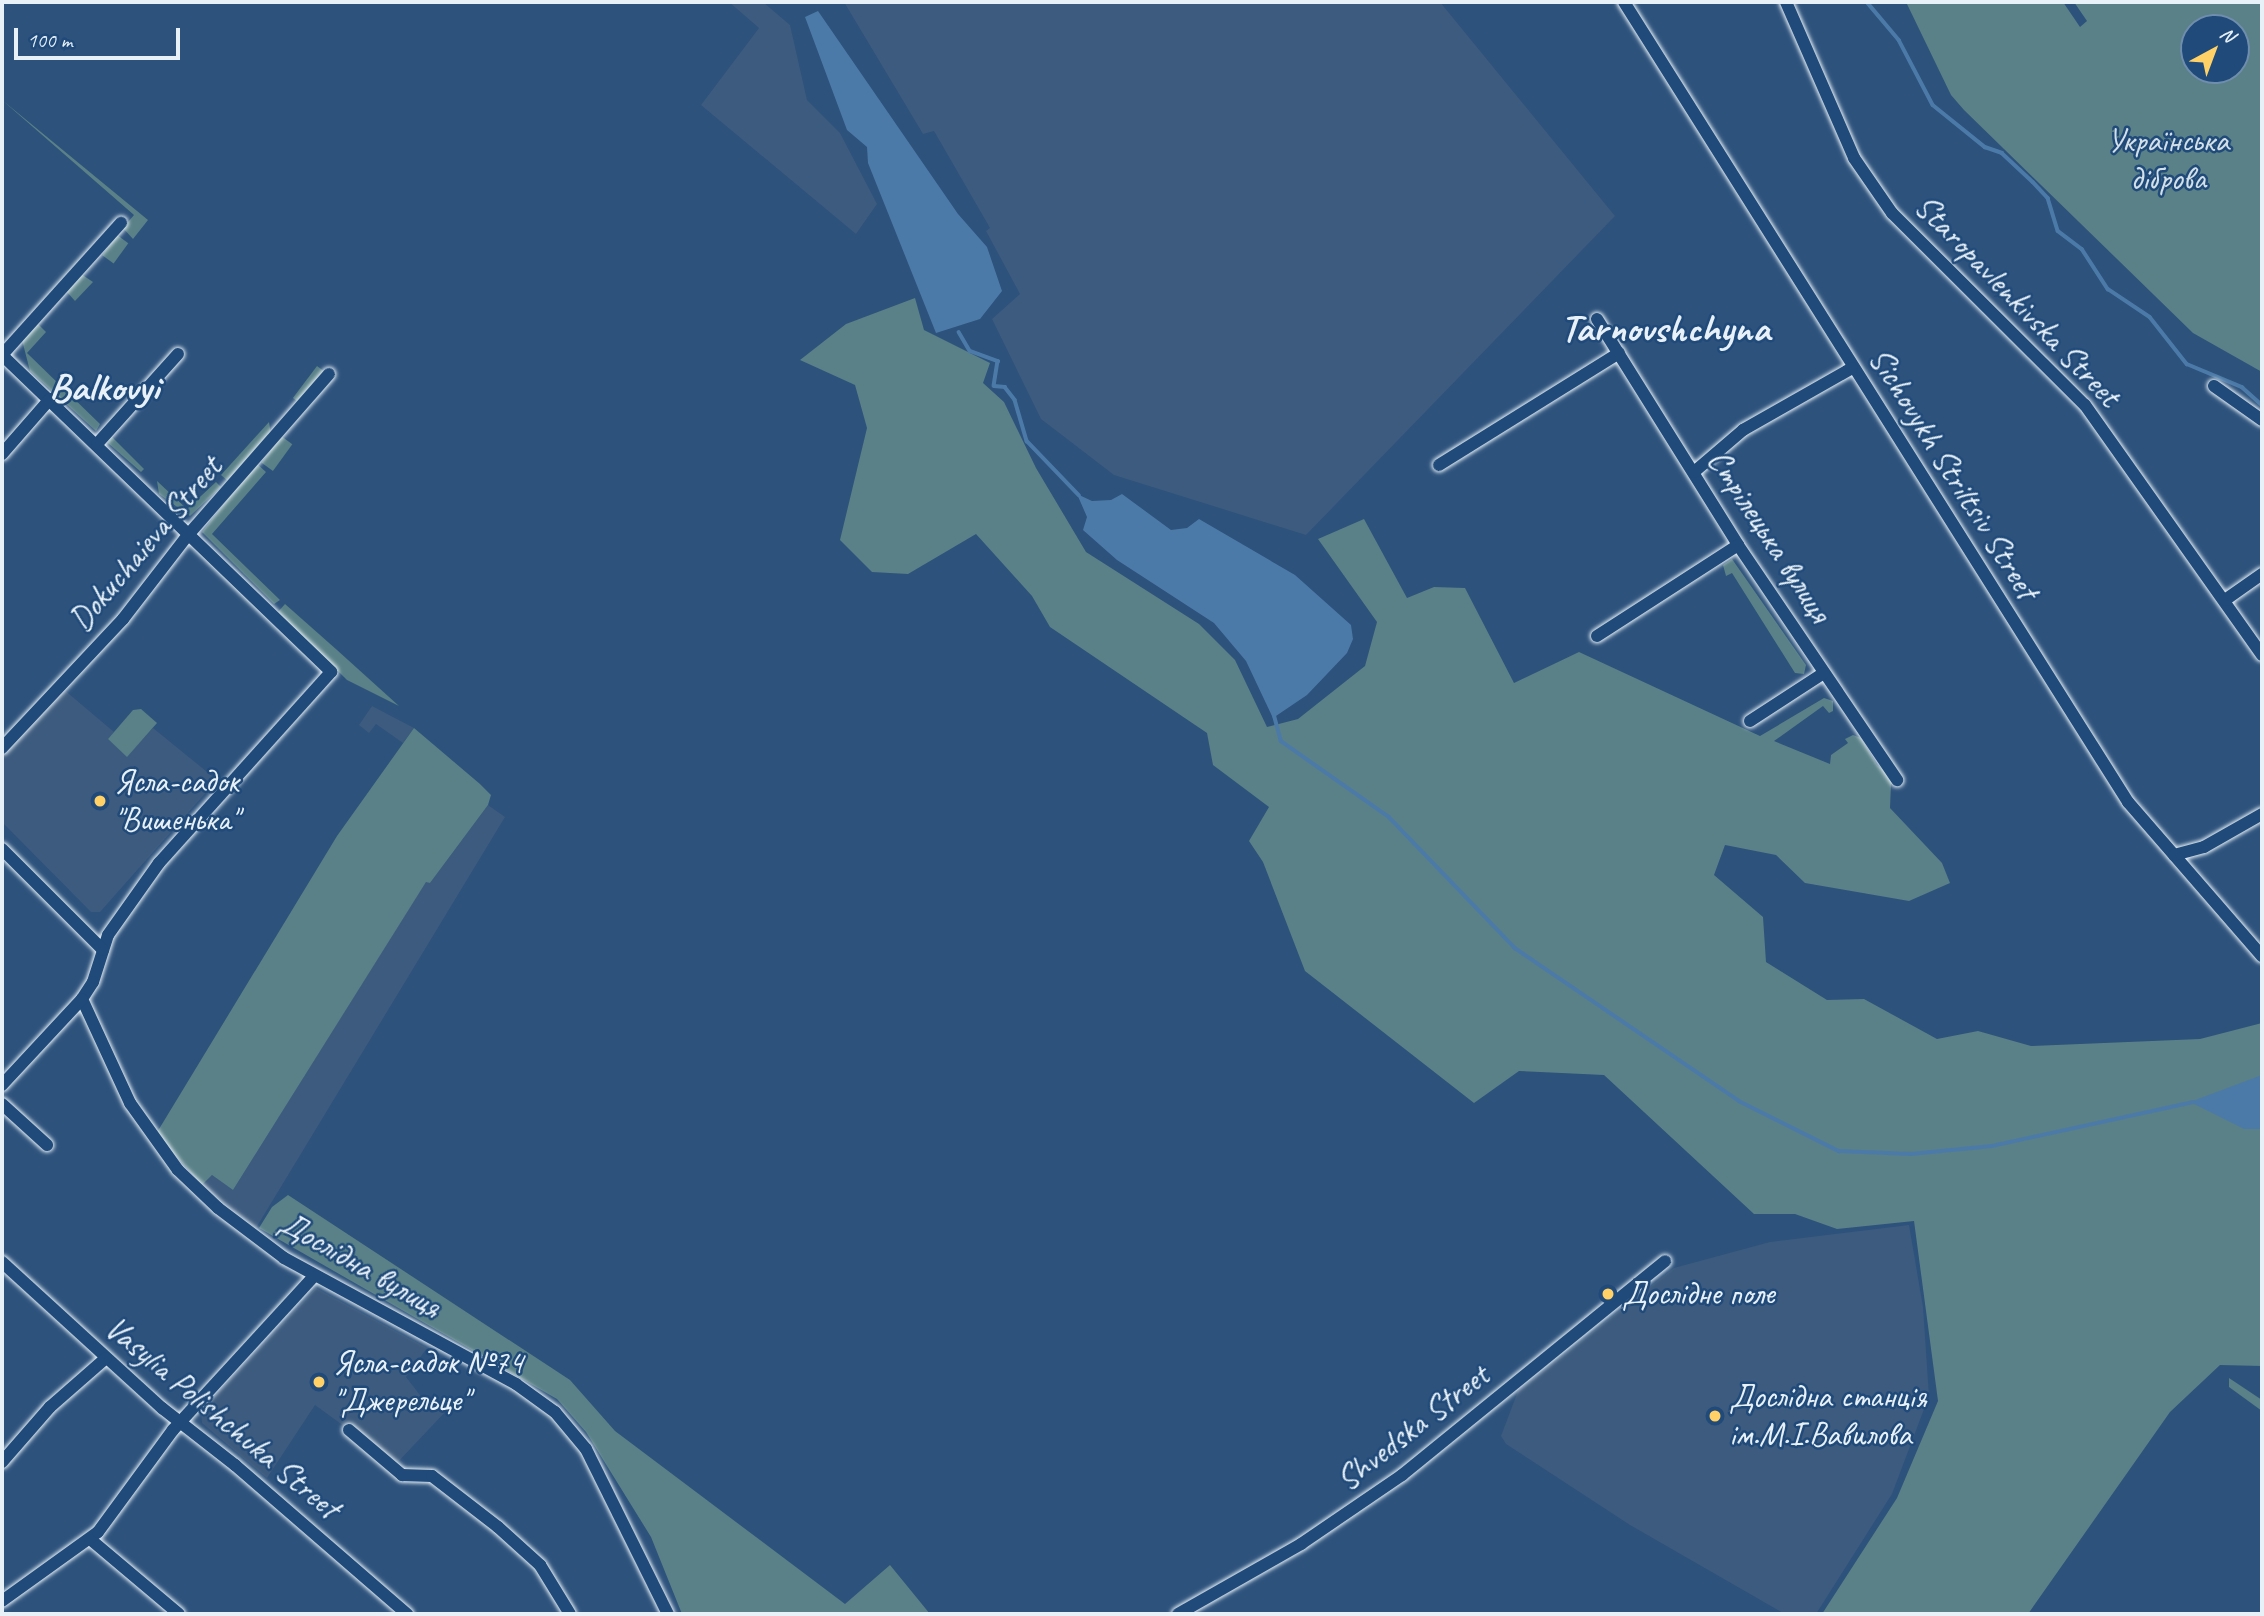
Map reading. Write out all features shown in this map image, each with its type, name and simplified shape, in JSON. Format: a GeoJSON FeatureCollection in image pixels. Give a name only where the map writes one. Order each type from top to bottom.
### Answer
{"type":"FeatureCollection","features":[{"type":"Feature","properties":{"kind":"street","name":"Sichovykh Striltsiv Street"},"geometry":{"type":"LineString","coordinates":[[1624,2],[1852,368],[2128,802],[2262,956]]}},
{"type":"Feature","properties":{"kind":"street","name":"Staropavlenkivska Street"},"geometry":{"type":"LineString","coordinates":[[1786,2],[1854,158],[1892,213],[2085,405],[2262,655]]}},
{"type":"Feature","properties":{"kind":"street"},"geometry":{"type":"LineString","coordinates":[[2,1085],[82,999],[108,935],[159,863],[331,672],[2,355],[121,223]]}},
{"type":"Feature","properties":{"kind":"street","name":"Стрілецька вулиця"},"geometry":{"type":"LineString","coordinates":[[1597,318],[1738,545],[1897,780]]}},
{"type":"Feature","properties":{"kind":"street"},"geometry":{"type":"LineString","coordinates":[[1439,465],[1619,353]]}},
{"type":"Feature","properties":{"kind":"street"},"geometry":{"type":"LineString","coordinates":[[97,444],[178,354]]}},
{"type":"Feature","properties":{"kind":"street"},"geometry":{"type":"LineString","coordinates":[[1694,472],[1743,430],[1852,368]]}},
{"type":"Feature","properties":{"kind":"street","name":"Dokuchaieva Street"},"geometry":{"type":"LineString","coordinates":[[2,748],[123,619],[188,535],[329,374]]}},
{"type":"Feature","properties":{"kind":"street"},"geometry":{"type":"LineString","coordinates":[[2214,387],[2262,420]]}},
{"type":"Feature","properties":{"kind":"street"},"geometry":{"type":"LineString","coordinates":[[2,454],[50,399]]}},
{"type":"Feature","properties":{"kind":"street"},"geometry":{"type":"LineString","coordinates":[[1597,636],[1738,545]]}},
{"type":"Feature","properties":{"kind":"street"},"geometry":{"type":"LineString","coordinates":[[2225,600],[2262,574]]}},
{"type":"Feature","properties":{"kind":"street"},"geometry":{"type":"LineString","coordinates":[[1750,721],[1824,673]]}},
{"type":"Feature","properties":{"kind":"street"},"geometry":{"type":"LineString","coordinates":[[2174,855],[2204,847],[2262,814]]}},
{"type":"Feature","properties":{"kind":"street"},"geometry":{"type":"LineString","coordinates":[[2,849],[103,950]]}},
{"type":"Feature","properties":{"kind":"street","name":"Дослідна вулиця"},"geometry":{"type":"LineString","coordinates":[[82,999],[130,1103],[164,1155],[218,1208],[313,1277],[516,1384],[555,1412],[586,1449],[668,1614]]}},
{"type":"Feature","properties":{"kind":"street"},"geometry":{"type":"LineString","coordinates":[[2,1104],[47,1144]]}},
{"type":"Feature","properties":{"kind":"street","name":"Shvedska Street"},"geometry":{"type":"LineString","coordinates":[[1178,1614],[1301,1544],[1392,1482],[1665,1261]]}},
{"type":"Feature","properties":{"kind":"street","name":"Vasylia Polishchuka Street"},"geometry":{"type":"LineString","coordinates":[[2,1262],[106,1358],[400,1612]]}},
{"type":"Feature","properties":{"kind":"street"},"geometry":{"type":"LineString","coordinates":[[2,1601],[90,1539],[180,1422],[264,1336],[313,1277]]}},
{"type":"Feature","properties":{"kind":"street"},"geometry":{"type":"LineString","coordinates":[[2,1462],[50,1407],[106,1358]]}},
{"type":"Feature","properties":{"kind":"street"},"geometry":{"type":"LineString","coordinates":[[349,1430],[400,1473],[432,1476],[488,1518],[540,1565],[570,1614]]}},
{"type":"Feature","properties":{"kind":"street"},"geometry":{"type":"LineString","coordinates":[[90,1539],[179,1614]]}},
{"type":"Feature","properties":{"kind":"shaded area"},"geometry":{"type":"Polygon","coordinates":[[[729,2],[763,2],[790,25],[807,100],[840,133],[877,204],[856,234],[701,105],[759,28],[729,2]]]}},
{"type":"Feature","properties":{"kind":"shaded area"},"geometry":{"type":"Polygon","coordinates":[[[844,2],[1440,2],[1615,216],[1306,535],[1114,475],[1041,419],[992,319],[1020,294],[986,231],[990,228],[934,131],[923,134],[844,2]]]}},
{"type":"Feature","properties":{"kind":"shaded area"},"geometry":{"type":"Polygon","coordinates":[[[818,11],[958,214],[987,247],[1002,291],[980,319],[936,333],[868,163],[867,147],[847,130],[805,17],[818,11]]]}},
{"type":"Feature","properties":{"kind":"shaded area"},"geometry":{"type":"Polygon","coordinates":[[[1077,494],[1092,501],[1111,500],[1122,494],[1171,530],[1187,528],[1199,519],[1295,575],[1351,625],[1353,639],[1347,653],[1307,695],[1273,718],[1246,661],[1214,623],[1117,560],[1083,530],[1087,517],[1077,494]]]}},
{"type":"Feature","properties":{"kind":"shaded area","name":"Ясла-садок \"Вишенька\""},"geometry":{"type":"Polygon","coordinates":[[[62,688],[114,732],[108,739],[127,756],[153,728],[217,780],[100,912],[91,912],[2,822],[2,752],[62,688]]]}},
{"type":"Feature","properties":{"kind":"shaded area"},"geometry":{"type":"Polygon","coordinates":[[[372,706],[414,728],[403,743],[376,724],[369,733],[359,725],[372,706]]]}},
{"type":"Feature","properties":{"kind":"shaded area"},"geometry":{"type":"Polygon","coordinates":[[[488,805],[505,817],[256,1228],[202,1185],[212,1175],[233,1190],[426,881],[430,883],[488,805]]]}},
{"type":"Feature","properties":{"kind":"shaded area"},"geometry":{"type":"Polygon","coordinates":[[[2262,1075],[2262,1129],[2244,1129],[2190,1102],[2262,1075]]]}},
{"type":"Feature","properties":{"kind":"shaded area","name":"Дослідна станція ім.М.І.Вавилова"},"geometry":{"type":"Polygon","coordinates":[[[1909,1225],[1923,1307],[1929,1396],[1892,1494],[1816,1614],[1785,1614],[1630,1525],[1506,1444],[1501,1436],[1518,1391],[1674,1268],[1770,1242],[1909,1225]]]}},
{"type":"Feature","properties":{"kind":"shaded area","name":"Ясла-садок №74 \"Джерельце\""},"geometry":{"type":"Polygon","coordinates":[[[316,1288],[427,1348],[406,1377],[423,1399],[447,1410],[396,1464],[315,1405],[267,1478],[202,1423],[201,1411],[316,1288]]]}},
{"type":"Feature","properties":{"kind":"green space","name":"Українська діброва"},"geometry":{"type":"Polygon","coordinates":[[[1906,2],[2063,2],[2080,27],[2087,21],[2074,2],[2262,2],[2262,372],[2193,333],[1951,95],[1906,2]]]}},
{"type":"Feature","properties":{"kind":"green space"},"geometry":{"type":"Polygon","coordinates":[[[2,100],[148,220],[133,239],[123,228],[134,215],[2,100]]]}},
{"type":"Feature","properties":{"kind":"green space"},"geometry":{"type":"Polygon","coordinates":[[[117,235],[128,243],[114,263],[102,255],[117,235]]]}},
{"type":"Feature","properties":{"kind":"green space"},"geometry":{"type":"Polygon","coordinates":[[[81,274],[93,282],[75,301],[67,292],[81,274]]]}},
{"type":"Feature","properties":{"kind":"green space"},"geometry":{"type":"Polygon","coordinates":[[[915,298],[924,330],[990,363],[983,383],[1004,402],[1036,468],[1086,552],[1199,624],[1235,660],[1267,727],[1298,719],[1365,666],[1377,622],[1318,539],[1364,519],[1407,598],[1434,587],[1465,588],[1514,683],[1579,652],[1760,736],[1824,698],[1833,701],[1833,711],[1829,713],[1823,706],[1774,741],[1830,764],[1831,755],[1848,743],[1845,739],[1853,735],[1861,738],[1877,765],[1897,780],[1891,784],[1890,808],[1942,863],[1950,883],[1909,901],[1805,883],[1776,855],[1725,845],[1714,875],[1763,917],[1766,962],[1827,1000],[1864,999],[1937,1039],[1978,1031],[2031,1046],[2200,1039],[2262,1023],[2262,1366],[2220,1365],[2170,1412],[2028,1614],[1822,1614],[1897,1498],[1938,1401],[1914,1221],[1837,1229],[1795,1214],[1754,1214],[1604,1075],[1519,1071],[1474,1103],[1305,971],[1263,862],[1249,841],[1269,807],[1213,765],[1207,733],[1050,627],[1032,596],[976,534],[908,574],[872,572],[840,540],[867,428],[855,385],[800,360],[846,324],[915,298]]]}},
{"type":"Feature","properties":{"kind":"green space"},"geometry":{"type":"Polygon","coordinates":[[[38,324],[46,332],[27,353],[100,424],[96,431],[30,371],[22,340],[38,324]]]}},
{"type":"Feature","properties":{"kind":"green space"},"geometry":{"type":"Polygon","coordinates":[[[317,366],[325,372],[301,404],[293,398],[317,366]]]}},
{"type":"Feature","properties":{"kind":"green space"},"geometry":{"type":"Polygon","coordinates":[[[269,422],[271,435],[229,482],[221,475],[269,422]]]}},
{"type":"Feature","properties":{"kind":"green space"},"geometry":{"type":"Polygon","coordinates":[[[111,436],[144,469],[141,472],[108,443],[111,436]]]}},
{"type":"Feature","properties":{"kind":"green space"},"geometry":{"type":"Polygon","coordinates":[[[281,436],[292,444],[273,471],[262,463],[281,436]]]}},
{"type":"Feature","properties":{"kind":"green space"},"geometry":{"type":"Polygon","coordinates":[[[256,463],[266,472],[212,534],[280,600],[274,604],[202,532],[256,463]]]}},
{"type":"Feature","properties":{"kind":"green space"},"geometry":{"type":"Polygon","coordinates":[[[157,481],[187,509],[216,482],[221,487],[190,516],[159,494],[157,481]]]}},
{"type":"Feature","properties":{"kind":"green space"},"geometry":{"type":"Polygon","coordinates":[[[1732,559],[1806,665],[1804,674],[1795,673],[1732,573],[1726,576],[1723,565],[1732,559]]]}},
{"type":"Feature","properties":{"kind":"green space"},"geometry":{"type":"Polygon","coordinates":[[[285,604],[399,706],[347,680],[278,612],[285,604]]]}},
{"type":"Feature","properties":{"kind":"green space"},"geometry":{"type":"Polygon","coordinates":[[[141,709],[157,723],[127,757],[108,739],[133,710],[141,709]]]}},
{"type":"Feature","properties":{"kind":"green space"},"geometry":{"type":"Polygon","coordinates":[[[414,728],[491,795],[488,805],[430,883],[426,882],[233,1190],[212,1175],[202,1185],[156,1134],[337,836],[414,728]]]}},
{"type":"Feature","properties":{"kind":"green space"},"geometry":{"type":"Polygon","coordinates":[[[288,1195],[570,1380],[615,1431],[845,1604],[890,1565],[930,1614],[682,1614],[651,1537],[586,1432],[557,1399],[259,1228],[272,1207],[288,1195]]]}},
{"type":"Feature","properties":{"kind":"green space"},"geometry":{"type":"Polygon","coordinates":[[[2229,1378],[2262,1400],[2262,1411],[2229,1387],[2229,1378]]]}},
{"type":"Feature","properties":{"kind":"waterway"},"geometry":{"type":"LineString","coordinates":[[1867,2],[1899,40],[1933,105],[1985,147],[2002,153],[2033,182],[2048,198],[2058,231],[2082,249],[2108,289],[2150,317],[2187,364],[2242,387],[2262,405]]}},
{"type":"Feature","properties":{"kind":"waterway"},"geometry":{"type":"LineString","coordinates":[[959,332],[970,351],[998,361],[994,386],[1005,387],[1015,400],[1027,441],[1079,495]]}},
{"type":"Feature","properties":{"kind":"waterway"},"geometry":{"type":"LineString","coordinates":[[1274,714],[1281,741],[1389,817],[1515,948],[1739,1101],[1839,1151],[1911,1154],[1992,1146],[2193,1102]]}},
{"type":"Feature","properties":{"kind":"place","name":"Ясла-садок \"Вишенька\""},"geometry":{"type":"Point","coordinates":[100,801]}},
{"type":"Feature","properties":{"kind":"place","name":"Дослідне поле"},"geometry":{"type":"Point","coordinates":[1608,1294]}},
{"type":"Feature","properties":{"kind":"place","name":"Ясла-садок №74 \"Джерельце\""},"geometry":{"type":"Point","coordinates":[319,1382]}},
{"type":"Feature","properties":{"kind":"place","name":"Дослідна станція ім.М.І.Вавилова"},"geometry":{"type":"Point","coordinates":[1715,1416]}},
{"type":"Feature","properties":{"kind":"district","name":"Tarnovshchyna"},"geometry":{"type":"Point","coordinates":[1665,328]}},
{"type":"Feature","properties":{"kind":"district","name":"Balkovyi"},"geometry":{"type":"Point","coordinates":[104,387]}}]}
